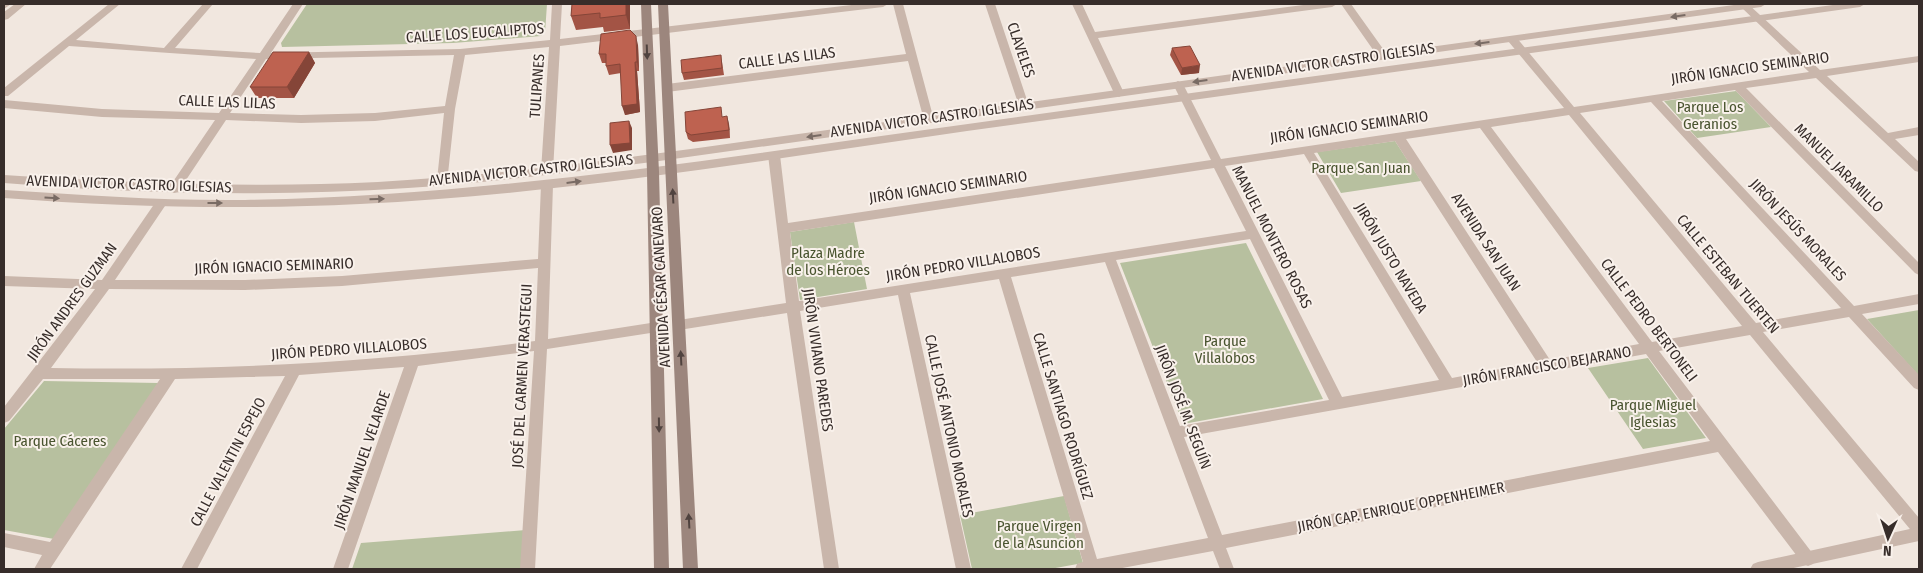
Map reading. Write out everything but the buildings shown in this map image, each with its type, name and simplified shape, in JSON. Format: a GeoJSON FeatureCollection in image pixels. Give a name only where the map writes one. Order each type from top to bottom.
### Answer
{"type":"FeatureCollection","features":[{"type":"Feature","properties":{"kind":"main road","name":"AVENIDA CÉSAR CANEVARO"},"geometry":{"type":"LineString","coordinates":[[646,4],[652,158],[662,569]]}},
{"type":"Feature","properties":{"kind":"main road","name":"AVENIDA CÉSAR CANEVARO"},"geometry":{"type":"LineString","coordinates":[[663,4],[691,569]]}},
{"type":"Feature","properties":{"kind":"street"},"geometry":{"type":"LineString","coordinates":[[4,17],[21,4]]}},
{"type":"Feature","properties":{"kind":"street"},"geometry":{"type":"LineString","coordinates":[[4,93],[115,4]]}},
{"type":"Feature","properties":{"kind":"street"},"geometry":{"type":"LineString","coordinates":[[167,51],[208,4]]}},
{"type":"Feature","properties":{"kind":"street"},"geometry":{"type":"LineString","coordinates":[[174,189],[298,4]]}},
{"type":"Feature","properties":{"kind":"street","name":"TULIPANES"},"geometry":{"type":"LineString","coordinates":[[547,171],[557,4]]}},
{"type":"Feature","properties":{"kind":"street","name":"CALLE LOS EUCALIPTOS"},"geometry":{"type":"LineString","coordinates":[[67,43],[263,56],[460,52],[555,43],[883,4]]}},
{"type":"Feature","properties":{"kind":"street"},"geometry":{"type":"LineString","coordinates":[[898,4],[929,120]]}},
{"type":"Feature","properties":{"kind":"street","name":"CLAVELES"},"geometry":{"type":"LineString","coordinates":[[990,4],[1024,106]]}},
{"type":"Feature","properties":{"kind":"street"},"geometry":{"type":"LineString","coordinates":[[1077,4],[1119,93]]}},
{"type":"Feature","properties":{"kind":"street"},"geometry":{"type":"LineString","coordinates":[[1093,35],[1332,4]]}},
{"type":"Feature","properties":{"kind":"street"},"geometry":{"type":"LineString","coordinates":[[1346,4],[1383,56]]}},
{"type":"Feature","properties":{"kind":"street","name":"AVENIDA VICTOR CASTRO IGLESIAS"},"geometry":{"type":"LineString","coordinates":[[4,179],[174,189],[233,190],[375,186],[547,171],[670,156],[1761,4]]}},
{"type":"Feature","properties":{"kind":"street","name":"AVENIDA VICTOR CASTRO IGLESIAS"},"geometry":{"type":"LineString","coordinates":[[4,194],[47,198],[161,203],[275,204],[406,198],[547,185],[1860,4]]}},
{"type":"Feature","properties":{"kind":"street"},"geometry":{"type":"LineString","coordinates":[[1745,6],[1919,168]]}},
{"type":"Feature","properties":{"kind":"street","name":"CALLE ESTEBAN TUERTEN"},"geometry":{"type":"LineString","coordinates":[[1512,40],[1919,529]]}},
{"type":"Feature","properties":{"kind":"street"},"geometry":{"type":"LineString","coordinates":[[443,180],[450,110],[460,52]]}},
{"type":"Feature","properties":{"kind":"street","name":"CALLE LAS LILAS"},"geometry":{"type":"LineString","coordinates":[[667,88],[912,57]]}},
{"type":"Feature","properties":{"kind":"street","name":"JIRÓN IGNACIO SEMINARIO"},"geometry":{"type":"LineString","coordinates":[[784,228],[1919,59]]}},
{"type":"Feature","properties":{"kind":"street","name":"MANUEL MONTERO ROSAS"},"geometry":{"type":"LineString","coordinates":[[1178,84],[1216,164],[1338,403]]}},
{"type":"Feature","properties":{"kind":"street","name":"MANUEL JARAMILLO"},"geometry":{"type":"LineString","coordinates":[[1737,86],[1919,270]]}},
{"type":"Feature","properties":{"kind":"street","name":"JIRÓN JESÚS MORALES"},"geometry":{"type":"LineString","coordinates":[[1653,98],[1919,384]]}},
{"type":"Feature","properties":{"kind":"street","name":"CALLE LAS LILAS"},"geometry":{"type":"LineString","coordinates":[[4,104],[102,114],[301,119],[375,117],[450,110]]}},
{"type":"Feature","properties":{"kind":"street","name":"CALLE PEDRO BERTONELI"},"geometry":{"type":"LineString","coordinates":[[1483,124],[1808,559]]}},
{"type":"Feature","properties":{"kind":"street"},"geometry":{"type":"LineString","coordinates":[[1886,137],[1919,131]]}},
{"type":"Feature","properties":{"kind":"street","name":"AVENIDA SAN JUAN"},"geometry":{"type":"LineString","coordinates":[[1398,136],[1547,366]]}},
{"type":"Feature","properties":{"kind":"street","name":"JIRÓN JUSTO NAVEDA"},"geometry":{"type":"LineString","coordinates":[[1307,150],[1448,384]]}},
{"type":"Feature","properties":{"kind":"street","name":"JIRÓN VIVIANO PAREDES"},"geometry":{"type":"LineString","coordinates":[[774,155],[793,307],[831,569]]}},
{"type":"Feature","properties":{"kind":"street","name":"JOSÉ DEL CARMEN VERASTEGUI"},"geometry":{"type":"LineString","coordinates":[[528,569],[541,346],[547,185]]}},
{"type":"Feature","properties":{"kind":"street","name":"JIRÓN ANDRES GUZMAN"},"geometry":{"type":"LineString","coordinates":[[4,417],[41,373],[106,285],[161,203]]}},
{"type":"Feature","properties":{"kind":"street","name":"JIRÓN PEDRO VILLALOBOS"},"geometry":{"type":"LineString","coordinates":[[679,325],[1252,234]]}},
{"type":"Feature","properties":{"kind":"street","name":"JIRÓN JOSÉ M. SEGUÍN"},"geometry":{"type":"LineString","coordinates":[[1109,257],[1227,569]]}},
{"type":"Feature","properties":{"kind":"street","name":"JIRÓN IGNACIO SEMINARIO"},"geometry":{"type":"LineString","coordinates":[[4,281],[106,285],[270,284],[380,279],[544,263]]}},
{"type":"Feature","properties":{"kind":"street","name":"CALLE SANTIAGO RODRÍGUEZ"},"geometry":{"type":"LineString","coordinates":[[1004,274],[1087,568]]}},
{"type":"Feature","properties":{"kind":"street","name":"CALLE JOSÉ ANTONIO MORALES"},"geometry":{"type":"LineString","coordinates":[[902,290],[964,569]]}},
{"type":"Feature","properties":{"kind":"street","name":"JIRÓN FRANCISCO BEJARANO"},"geometry":{"type":"LineString","coordinates":[[1176,432],[1919,298]]}},
{"type":"Feature","properties":{"kind":"street","name":"JIRÓN PEDRO VILLALOBOS"},"geometry":{"type":"LineString","coordinates":[[41,373],[171,374],[295,370],[413,361],[541,346],[656,327]]}},
{"type":"Feature","properties":{"kind":"street","name":"JIRÓN MANUEL VELARDE"},"geometry":{"type":"LineString","coordinates":[[341,569],[413,361]]}},
{"type":"Feature","properties":{"kind":"street","name":"CALLE VALENTIN ESPEJO"},"geometry":{"type":"LineString","coordinates":[[189,569],[295,370]]}},
{"type":"Feature","properties":{"kind":"street"},"geometry":{"type":"LineString","coordinates":[[41,569],[171,374]]}},
{"type":"Feature","properties":{"kind":"street","name":"JIRÓN CAP. ENRIQUE OPPENHEIMER"},"geometry":{"type":"LineString","coordinates":[[1087,568],[1721,445]]}},
{"type":"Feature","properties":{"kind":"street"},"geometry":{"type":"LineString","coordinates":[[1758,569],[1919,534]]}},
{"type":"Feature","properties":{"kind":"street"},"geometry":{"type":"LineString","coordinates":[[4,540],[54,550]]}},
{"type":"Feature","properties":{"kind":"green space"},"geometry":{"type":"Polygon","coordinates":[[[307,4],[547,4],[545,33],[541,36],[453,43],[282,47],[281,43],[307,4]]]}},
{"type":"Feature","properties":{"kind":"green space","name":"Parque Los Geranios"},"geometry":{"type":"Polygon","coordinates":[[[1736,91],[1771,127],[1697,138],[1664,101],[1736,91]]]}},
{"type":"Feature","properties":{"kind":"green space","name":"Parque San Juan"},"geometry":{"type":"Polygon","coordinates":[[[1395,141],[1421,181],[1341,193],[1317,152],[1395,141]]]}},
{"type":"Feature","properties":{"kind":"green space","name":"Plaza Madre de los Héroes"},"geometry":{"type":"Polygon","coordinates":[[[854,222],[867,289],[800,300],[790,232],[854,222]]]}},
{"type":"Feature","properties":{"kind":"green space","name":"Parque Villalobos"},"geometry":{"type":"Polygon","coordinates":[[[1246,243],[1323,399],[1183,424],[1120,263],[1246,243]]]}},
{"type":"Feature","properties":{"kind":"green space"},"geometry":{"type":"Polygon","coordinates":[[[1919,310],[1919,376],[1867,319],[1919,310]]]}},
{"type":"Feature","properties":{"kind":"green space","name":"Parque Miguel Iglesias"},"geometry":{"type":"Polygon","coordinates":[[[1648,358],[1706,438],[1643,449],[1588,368],[1648,358]]]}},
{"type":"Feature","properties":{"kind":"green space","name":"Parque Cáceres"},"geometry":{"type":"Polygon","coordinates":[[[44,381],[159,383],[54,539],[4,530],[4,429],[44,381]]]}},
{"type":"Feature","properties":{"kind":"green space","name":"Parque Virgen de la Asuncion"},"geometry":{"type":"Polygon","coordinates":[[[1064,496],[1083,563],[1050,569],[972,569],[960,515],[1064,496]]]}},
{"type":"Feature","properties":{"kind":"green space"},"geometry":{"type":"Polygon","coordinates":[[[526,530],[522,569],[352,569],[361,543],[526,530]]]}}]}
